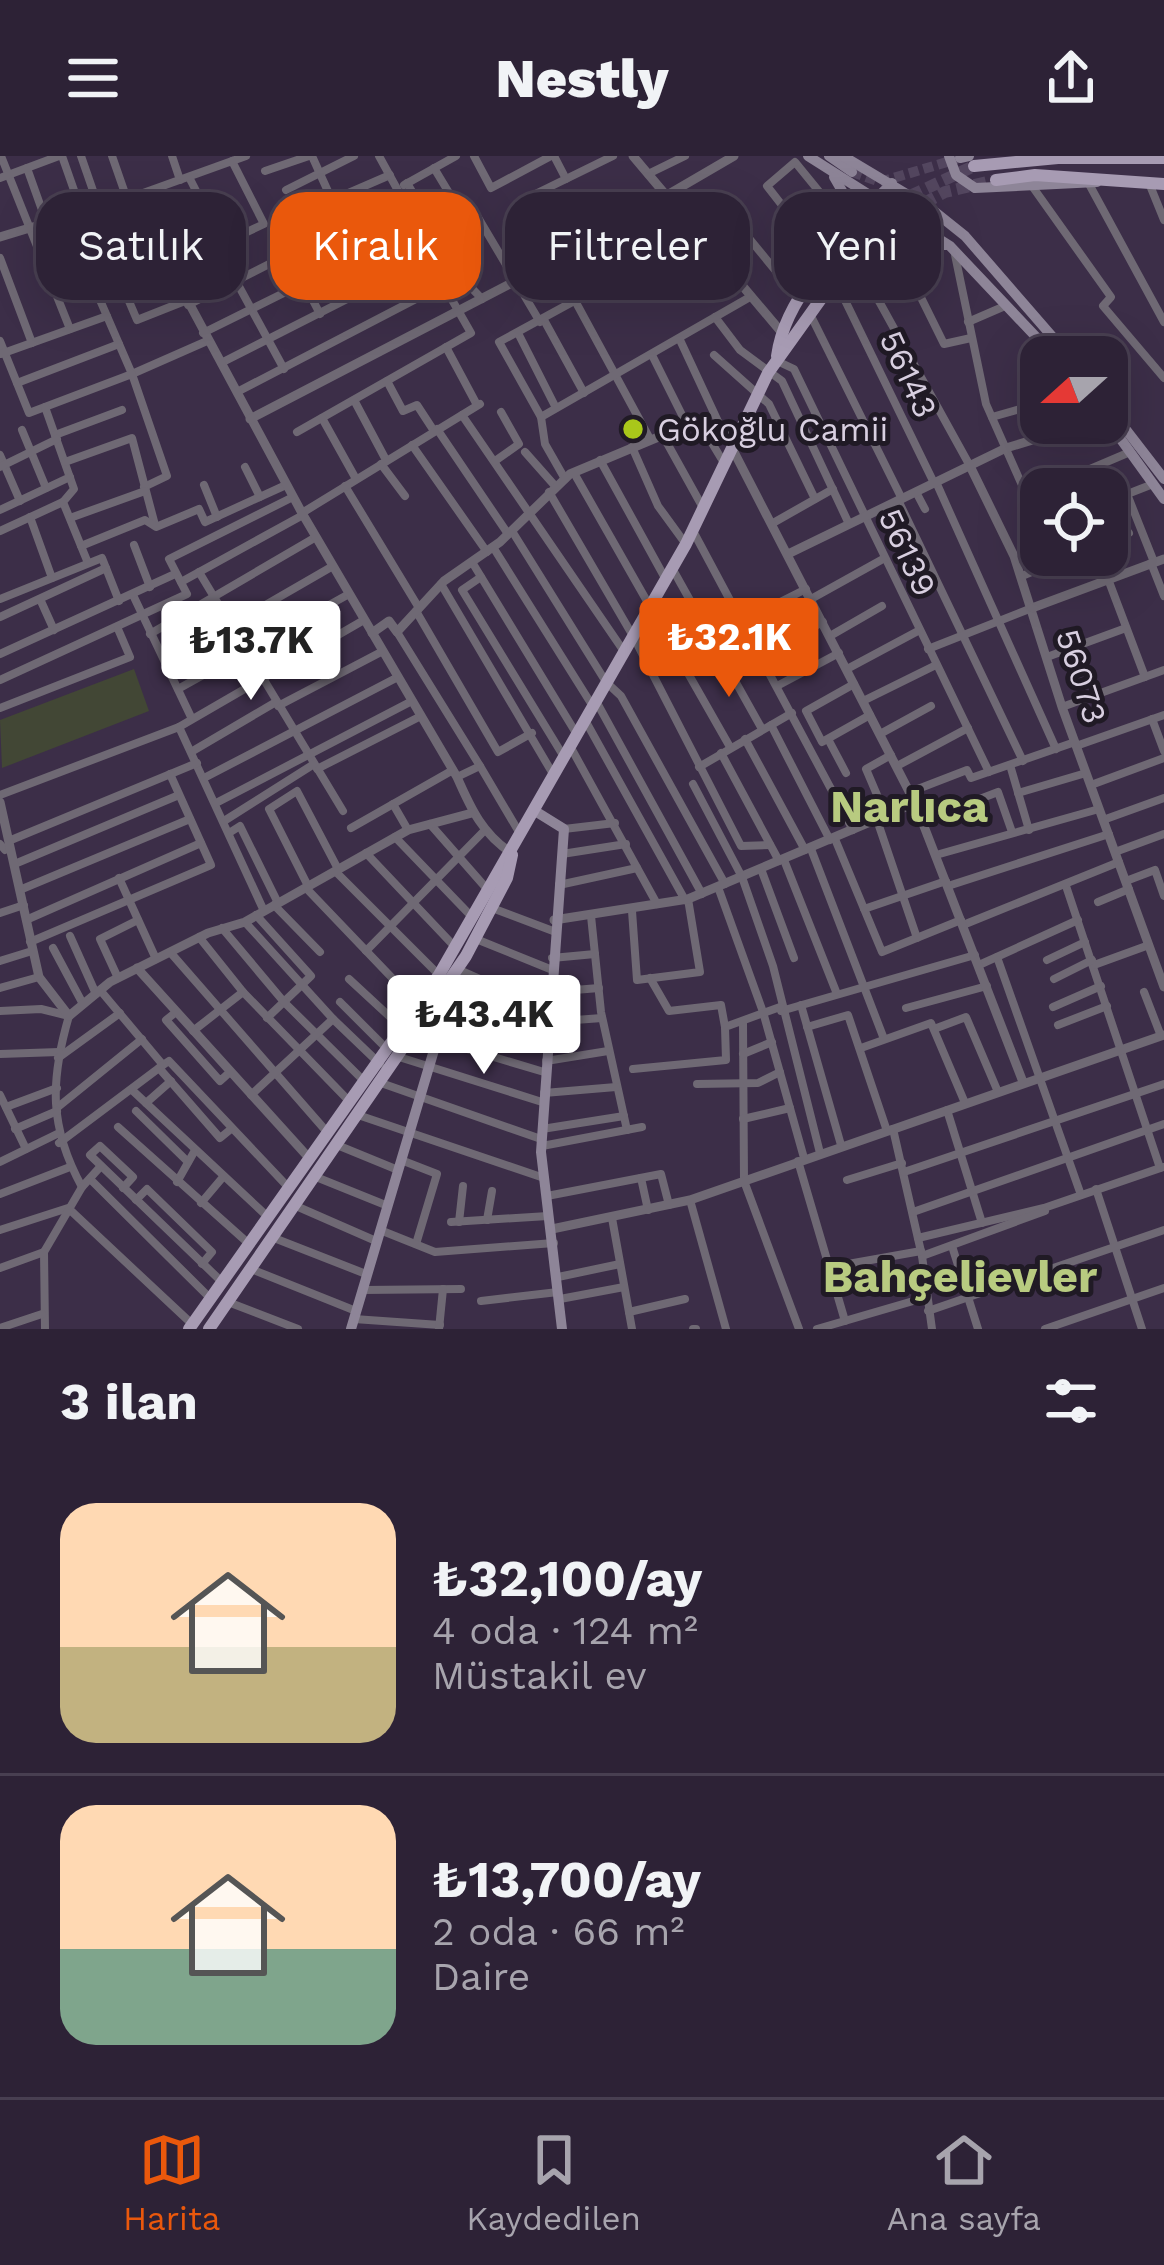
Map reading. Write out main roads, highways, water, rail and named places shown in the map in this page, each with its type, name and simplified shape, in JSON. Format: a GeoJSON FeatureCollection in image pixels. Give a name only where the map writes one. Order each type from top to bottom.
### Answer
{"type":"FeatureCollection","features":[{"type":"Feature","properties":{"kind":"main road"},"geometry":{"type":"LineString","coordinates":[[808,156],[859,192]]}},
{"type":"Feature","properties":{"kind":"main road"},"geometry":{"type":"LineString","coordinates":[[829,156],[852,172]]}},
{"type":"Feature","properties":{"kind":"main road"},"geometry":{"type":"LineString","coordinates":[[843,156],[906,192]]}},
{"type":"Feature","properties":{"kind":"main road"},"geometry":{"type":"LineString","coordinates":[[949,156],[956,175],[975,188],[1106,180]]}},
{"type":"Feature","properties":{"kind":"main road"},"geometry":{"type":"LineString","coordinates":[[960,158],[1164,158]]}},
{"type":"Feature","properties":{"kind":"main road"},"geometry":{"type":"LineString","coordinates":[[829,170],[843,192]]}},
{"type":"Feature","properties":{"kind":"main road"},"geometry":{"type":"LineString","coordinates":[[996,180],[1035,175],[1157,184]]}},
{"type":"Feature","properties":{"kind":"main road"},"geometry":{"type":"LineString","coordinates":[[885,192],[892,183]]}},
{"type":"Feature","properties":{"kind":"main road"},"geometry":{"type":"LineString","coordinates":[[941,217],[965,236],[1052,336]]}},
{"type":"Feature","properties":{"kind":"main road"},"geometry":{"type":"LineString","coordinates":[[941,246],[952,247],[965,236]]}},
{"type":"Feature","properties":{"kind":"main road"},"geometry":{"type":"LineString","coordinates":[[941,240],[1011,304],[1038,336]]}},
{"type":"Feature","properties":{"kind":"main road"},"geometry":{"type":"LineString","coordinates":[[776,360],[798,300]]}},
{"type":"Feature","properties":{"kind":"main road"},"geometry":{"type":"LineString","coordinates":[[354,1320],[437,1040],[430,1006],[439,974],[513,854],[689,537],[725,465],[731,438],[776,360],[822,300]]}},
{"type":"Feature","properties":{"kind":"main road"},"geometry":{"type":"LineString","coordinates":[[789,317],[808,320]]}},
{"type":"Feature","properties":{"kind":"main road"},"geometry":{"type":"LineString","coordinates":[[1128,436],[1159,481],[1164,499]]}},
{"type":"Feature","properties":{"kind":"main road"},"geometry":{"type":"LineString","coordinates":[[1124,444],[1159,481]]}},
{"type":"Feature","properties":{"kind":"main road"},"geometry":{"type":"LineString","coordinates":[[535,811],[564,829],[553,926],[541,1138],[562,1329]]}},
{"type":"Feature","properties":{"kind":"main road"},"geometry":{"type":"LineString","coordinates":[[190,1326],[327,1132],[380,1064],[394,1054],[456,969],[492,908],[513,854]]}},
{"type":"Feature","properties":{"kind":"main road"},"geometry":{"type":"LineString","coordinates":[[209,1329],[381,1083],[404,1029],[430,1006]]}},
{"type":"Feature","properties":{"kind":"tunnel"},"geometry":{"type":"LineString","coordinates":[[852,172],[880,182],[957,159]]}},
{"type":"Feature","properties":{"kind":"tunnel"},"geometry":{"type":"LineString","coordinates":[[919,192],[974,166]]}},
{"type":"Feature","properties":{"kind":"tunnel"},"geometry":{"type":"LineString","coordinates":[[941,194],[996,180]]}},
{"type":"Feature","properties":{"kind":"place","name":"Gökoğlu Camii"},"geometry":{"type":"Point","coordinates":[633,429]}},
{"type":"Feature","properties":{"kind":"district","name":"Narlıca"},"geometry":{"type":"Point","coordinates":[909,806]}},
{"type":"Feature","properties":{"kind":"district","name":"Bahçelievler"},"geometry":{"type":"Point","coordinates":[960,1276]}}]}
